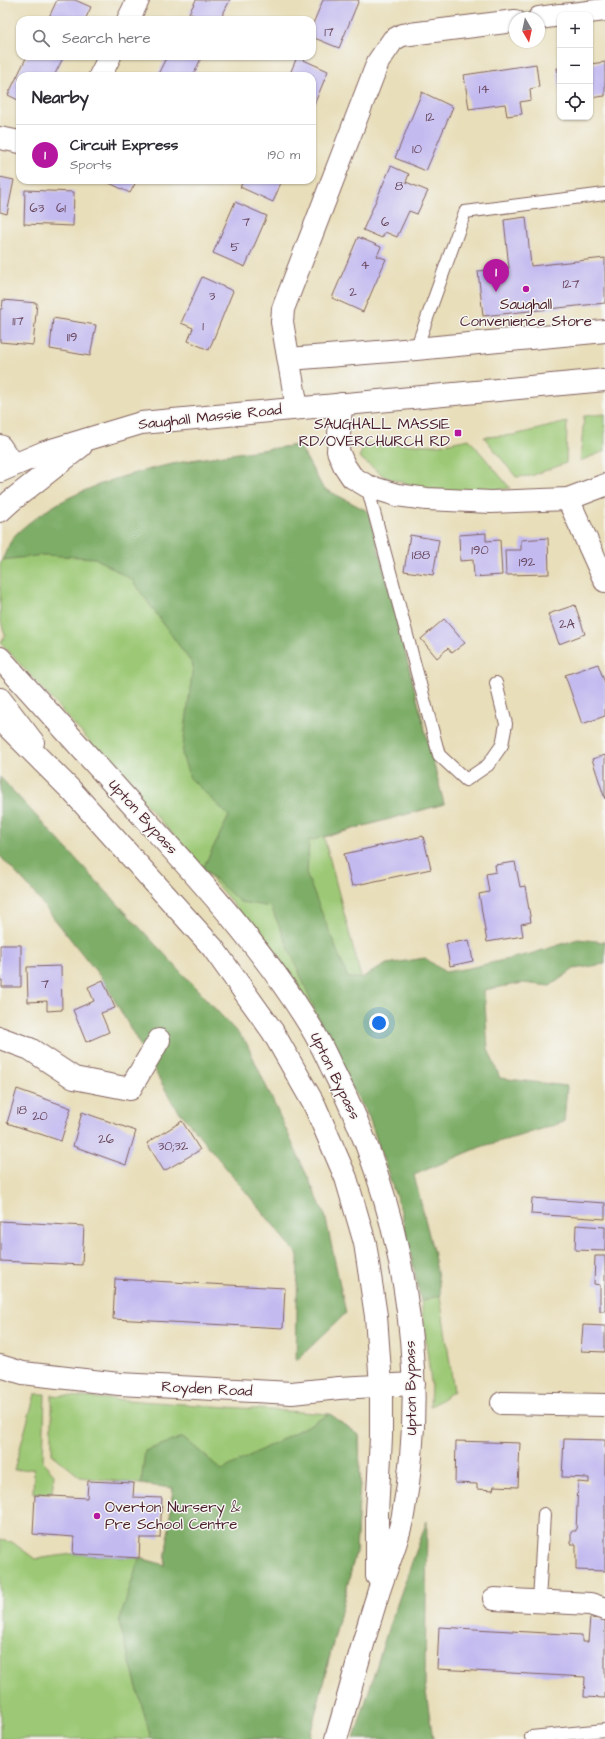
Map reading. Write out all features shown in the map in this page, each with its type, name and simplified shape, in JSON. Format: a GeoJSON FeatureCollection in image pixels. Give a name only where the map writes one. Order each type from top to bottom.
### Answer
{"type":"FeatureCollection","features":[{"type":"Feature","properties":{"kind":"main road"},"geometry":{"type":"LineString","coordinates":[[130,16],[138,0]]}},
{"type":"Feature","properties":{"kind":"main road"},"geometry":{"type":"LineString","coordinates":[[545,16],[567,11],[605,10]]}},
{"type":"Feature","properties":{"kind":"main road"},"geometry":{"type":"LineString","coordinates":[[296,408],[282,322],[283,309],[378,62],[386,48],[393,40],[402,35],[509,22]]}},
{"type":"Feature","properties":{"kind":"main road"},"geometry":{"type":"LineString","coordinates":[[102,72],[108,60]]}},
{"type":"Feature","properties":{"kind":"main road"},"geometry":{"type":"LineString","coordinates":[[0,138],[16,141]]}},
{"type":"Feature","properties":{"kind":"main road"},"geometry":{"type":"LineString","coordinates":[[289,359],[416,349],[605,331]]}},
{"type":"Feature","properties":{"kind":"main road","name":"Saughall Massie Road"},"geometry":{"type":"LineString","coordinates":[[0,446],[5,469],[45,452],[141,423],[605,380]]}},
{"type":"Feature","properties":{"kind":"main road"},"geometry":{"type":"LineString","coordinates":[[341,404],[338,451],[344,465],[352,477],[367,486],[397,495],[427,499],[491,502],[568,499],[605,485]]}},
{"type":"Feature","properties":{"kind":"main road"},"geometry":{"type":"LineString","coordinates":[[0,511],[91,438]]}},
{"type":"Feature","properties":{"kind":"main road"},"geometry":{"type":"LineString","coordinates":[[568,499],[605,581]]}},
{"type":"Feature","properties":{"kind":"main road","name":"Upton Bypass"},"geometry":{"type":"LineString","coordinates":[[0,658],[206,886],[278,977],[311,1026],[345,1092],[366,1142],[396,1241],[408,1305],[414,1384],[412,1450],[403,1518],[377,1597],[336,1739]]}},
{"type":"Feature","properties":{"kind":"main road"},"geometry":{"type":"LineString","coordinates":[[0,699],[71,790]]}},
{"type":"Feature","properties":{"kind":"main road","name":"Upton Bypass"},"geometry":{"type":"LineString","coordinates":[[0,719],[71,790],[213,948],[273,1032],[315,1106],[346,1178],[365,1242],[376,1316],[381,1386],[377,1597]]}},
{"type":"Feature","properties":{"kind":"main road"},"geometry":{"type":"LineString","coordinates":[[0,1038],[30,1049],[74,1078],[130,1089],[159,1040]]}},
{"type":"Feature","properties":{"kind":"main road","name":"Royden Road"},"geometry":{"type":"LineString","coordinates":[[0,1366],[23,1373],[119,1384],[292,1393],[339,1388],[414,1384]]}},
{"type":"Feature","properties":{"kind":"main road"},"geometry":{"type":"LineString","coordinates":[[502,1403],[605,1405]]}},
{"type":"Feature","properties":{"kind":"main road"},"geometry":{"type":"LineString","coordinates":[[494,1599],[590,1604],[605,1609]]}},
{"type":"Feature","properties":{"kind":"lane"},"geometry":{"type":"LineString","coordinates":[[416,349],[465,212],[605,194]]}},
{"type":"Feature","properties":{"kind":"lane"},"geometry":{"type":"LineString","coordinates":[[367,486],[439,755],[466,780],[488,766],[502,745],[506,724],[496,683]]}},
{"type":"Feature","properties":{"kind":"lane"},"geometry":{"type":"LineString","coordinates":[[539,1601],[544,1514]]}},
{"type":"Feature","properties":{"kind":"lane"},"geometry":{"type":"LineString","coordinates":[[532,1737],[605,1730]]}},
{"type":"Feature","properties":{"kind":"green space"},"geometry":{"type":"Polygon","coordinates":[[[605,414],[605,451],[580,461],[584,416],[605,414]]]}},
{"type":"Feature","properties":{"kind":"green space"},"geometry":{"type":"Polygon","coordinates":[[[567,422],[566,463],[531,476],[516,477],[484,437],[514,435],[567,422]]]}},
{"type":"Feature","properties":{"kind":"green space"},"geometry":{"type":"Polygon","coordinates":[[[469,439],[510,488],[480,494],[425,489],[385,477],[359,457],[365,444],[439,445],[469,439]]]}},
{"type":"Feature","properties":{"kind":"green space"},"geometry":{"type":"Polygon","coordinates":[[[299,445],[323,488],[369,512],[444,804],[324,837],[434,1255],[454,1391],[430,1407],[431,1383],[421,1301],[401,1211],[369,1117],[281,962],[203,868],[1,643],[5,635],[0,619],[0,564],[15,535],[57,504],[113,480],[191,460],[299,445]]]}},
{"type":"Feature","properties":{"kind":"green space"},"geometry":{"type":"Polygon","coordinates":[[[299,445],[323,488],[369,512],[444,804],[309,841],[307,876],[348,978],[361,978],[387,964],[425,958],[445,972],[530,954],[578,939],[605,942],[605,964],[574,969],[550,986],[523,983],[484,990],[488,1049],[500,1078],[567,1086],[564,1122],[483,1146],[414,1175],[434,1255],[441,1295],[421,1301],[401,1211],[369,1117],[338,1063],[271,907],[240,902],[203,868],[229,816],[190,778],[182,755],[193,665],[132,580],[95,558],[44,555],[2,560],[16,534],[45,512],[77,494],[112,480],[150,469],[188,461],[299,445]]]}},
{"type":"Feature","properties":{"kind":"green space"},"geometry":{"type":"Polygon","coordinates":[[[0,777],[246,1042],[325,1215],[346,1313],[296,1361],[298,1255],[174,1105],[103,980],[29,887],[0,856],[0,777]]]}},
{"type":"Feature","properties":{"kind":"green space"},"geometry":{"type":"Polygon","coordinates":[[[35,1394],[45,1394],[43,1462],[54,1474],[52,1493],[33,1493],[34,1469],[14,1470],[35,1394]]]}},
{"type":"Feature","properties":{"kind":"green space"},"geometry":{"type":"Polygon","coordinates":[[[52,1395],[330,1414],[359,1435],[360,1481],[356,1551],[309,1739],[0,1739],[0,1540],[12,1542],[35,1559],[73,1554],[139,1558],[165,1565],[173,1488],[80,1477],[52,1454],[52,1395]]]}},
{"type":"Feature","properties":{"kind":"green space"},"geometry":{"type":"Polygon","coordinates":[[[330,1414],[359,1435],[360,1481],[356,1551],[309,1739],[151,1739],[119,1622],[139,1558],[165,1565],[173,1488],[141,1484],[145,1451],[183,1437],[222,1470],[330,1414]]]}},
{"type":"Feature","properties":{"kind":"green space"},"geometry":{"type":"Polygon","coordinates":[[[427,1521],[425,1685],[433,1739],[354,1739],[389,1626],[427,1521]]]}},
{"type":"Feature","properties":{"kind":"building"},"geometry":{"type":"Polygon","coordinates":[[[57,0],[75,0],[91,7],[87,16],[49,16],[57,0]]]}},
{"type":"Feature","properties":{"kind":"building"},"geometry":{"type":"Polygon","coordinates":[[[196,0],[230,0],[222,16],[195,16],[189,13],[196,0]]]}},
{"type":"Feature","properties":{"kind":"building"},"geometry":{"type":"Polygon","coordinates":[[[323,0],[359,0],[339,48],[316,39],[316,17],[323,0]]]}},
{"type":"Feature","properties":{"kind":"building"},"geometry":{"type":"Polygon","coordinates":[[[25,60],[62,60],[56,72],[19,72],[25,60]]]}},
{"type":"Feature","properties":{"kind":"building"},"geometry":{"type":"Polygon","coordinates":[[[165,60],[200,60],[195,72],[159,72],[165,60]]]}},
{"type":"Feature","properties":{"kind":"building"},"geometry":{"type":"Polygon","coordinates":[[[296,60],[304,60],[328,71],[316,100],[316,72],[291,72],[296,60]]]}},
{"type":"Feature","properties":{"kind":"building"},"geometry":{"type":"Polygon","coordinates":[[[605,62],[605,96],[593,98],[593,64],[605,62]]]}},
{"type":"Feature","properties":{"kind":"building"},"geometry":{"type":"Polygon","coordinates":[[[536,64],[539,87],[530,89],[531,100],[520,102],[522,114],[507,116],[505,104],[469,109],[464,75],[536,64]]]}},
{"type":"Feature","properties":{"kind":"building"},"geometry":{"type":"Polygon","coordinates":[[[16,79],[16,99],[8,95],[16,79]]]}},
{"type":"Feature","properties":{"kind":"building"},"geometry":{"type":"Polygon","coordinates":[[[422,92],[453,107],[426,171],[395,158],[422,92]]]}},
{"type":"Feature","properties":{"kind":"building"},"geometry":{"type":"Polygon","coordinates":[[[391,166],[409,174],[406,182],[428,191],[417,214],[409,211],[397,237],[385,232],[382,238],[363,230],[391,166]]]}},
{"type":"Feature","properties":{"kind":"building"},"geometry":{"type":"Polygon","coordinates":[[[0,177],[14,180],[7,214],[0,212],[0,177]]]}},
{"type":"Feature","properties":{"kind":"building"},"geometry":{"type":"Polygon","coordinates":[[[111,184],[135,184],[130,193],[111,184]]]}},
{"type":"Feature","properties":{"kind":"building"},"geometry":{"type":"Polygon","coordinates":[[[242,184],[280,184],[273,202],[240,187],[242,184]]]}},
{"type":"Feature","properties":{"kind":"building"},"geometry":{"type":"Polygon","coordinates":[[[25,190],[74,192],[73,226],[24,224],[25,190]]]}},
{"type":"Feature","properties":{"kind":"building"},"geometry":{"type":"Polygon","coordinates":[[[235,202],[267,216],[245,267],[213,253],[235,202]]]}},
{"type":"Feature","properties":{"kind":"building"},"geometry":{"type":"Polygon","coordinates":[[[526,217],[531,266],[605,258],[605,303],[483,316],[478,271],[509,268],[504,220],[526,217]]]}},
{"type":"Feature","properties":{"kind":"building"},"geometry":{"type":"Polygon","coordinates":[[[358,237],[381,247],[377,256],[386,259],[363,312],[332,298],[358,237]]]}},
{"type":"Feature","properties":{"kind":"building"},"geometry":{"type":"Polygon","coordinates":[[[202,277],[233,291],[209,350],[188,341],[193,328],[181,323],[202,277]]]}},
{"type":"Feature","properties":{"kind":"building"},"geometry":{"type":"Polygon","coordinates":[[[3,300],[37,303],[33,345],[0,342],[0,309],[2,309],[3,300]]]}},
{"type":"Feature","properties":{"kind":"building"},"geometry":{"type":"Polygon","coordinates":[[[53,318],[96,325],[90,356],[50,349],[53,318]]]}},
{"type":"Feature","properties":{"kind":"building"},"geometry":{"type":"Polygon","coordinates":[[[486,533],[486,541],[500,540],[502,575],[474,577],[473,560],[460,561],[459,535],[486,533]]]}},
{"type":"Feature","properties":{"kind":"building"},"geometry":{"type":"Polygon","coordinates":[[[410,535],[439,540],[433,575],[404,571],[410,535]]]}},
{"type":"Feature","properties":{"kind":"building"},"geometry":{"type":"Polygon","coordinates":[[[548,538],[549,574],[506,575],[505,550],[521,550],[521,540],[548,538]]]}},
{"type":"Feature","properties":{"kind":"building"},"geometry":{"type":"Polygon","coordinates":[[[575,605],[585,634],[559,644],[548,614],[575,605]]]}},
{"type":"Feature","properties":{"kind":"building"},"geometry":{"type":"Polygon","coordinates":[[[444,619],[465,643],[452,653],[448,648],[437,658],[421,639],[444,619]]]}},
{"type":"Feature","properties":{"kind":"building"},"geometry":{"type":"Polygon","coordinates":[[[598,664],[605,683],[605,716],[582,724],[565,675],[598,664]]]}},
{"type":"Feature","properties":{"kind":"building"},"geometry":{"type":"Polygon","coordinates":[[[605,755],[605,799],[592,759],[605,755]]]}},
{"type":"Feature","properties":{"kind":"building"},"geometry":{"type":"Polygon","coordinates":[[[423,836],[431,869],[352,886],[344,854],[423,836]]]}},
{"type":"Feature","properties":{"kind":"building"},"geometry":{"type":"Polygon","coordinates":[[[515,862],[520,887],[525,886],[531,922],[521,924],[523,936],[487,942],[479,894],[489,892],[486,874],[496,872],[495,865],[515,862]]]}},
{"type":"Feature","properties":{"kind":"building"},"geometry":{"type":"Polygon","coordinates":[[[469,940],[473,961],[450,966],[446,944],[469,940]]]}},
{"type":"Feature","properties":{"kind":"building"},"geometry":{"type":"Polygon","coordinates":[[[0,945],[21,945],[21,987],[2,987],[2,980],[0,980],[0,945]]]}},
{"type":"Feature","properties":{"kind":"building"},"geometry":{"type":"Polygon","coordinates":[[[61,966],[62,1010],[47,1011],[47,1001],[28,1002],[27,967],[61,966]]]}},
{"type":"Feature","properties":{"kind":"building"},"geometry":{"type":"Polygon","coordinates":[[[103,980],[115,1008],[101,1013],[109,1032],[86,1042],[73,1010],[94,1001],[88,987],[103,980]]]}},
{"type":"Feature","properties":{"kind":"building"},"geometry":{"type":"Polygon","coordinates":[[[17,1089],[71,1108],[61,1141],[7,1123],[17,1089]]]}},
{"type":"Feature","properties":{"kind":"building"},"geometry":{"type":"Polygon","coordinates":[[[82,1112],[136,1131],[126,1165],[73,1146],[82,1112]]]}},
{"type":"Feature","properties":{"kind":"building"},"geometry":{"type":"Polygon","coordinates":[[[182,1121],[200,1150],[164,1171],[147,1143],[182,1121]]]}},
{"type":"Feature","properties":{"kind":"building"},"geometry":{"type":"Polygon","coordinates":[[[532,1198],[605,1203],[605,1219],[531,1214],[532,1198]]]}},
{"type":"Feature","properties":{"kind":"building"},"geometry":{"type":"Polygon","coordinates":[[[0,1221],[84,1226],[82,1265],[0,1261],[0,1221]]]}},
{"type":"Feature","properties":{"kind":"building"},"geometry":{"type":"Polygon","coordinates":[[[576,1225],[605,1227],[605,1251],[575,1250],[576,1225]]]}},
{"type":"Feature","properties":{"kind":"building"},"geometry":{"type":"Polygon","coordinates":[[[595,1256],[605,1256],[605,1311],[600,1311],[600,1285],[594,1284],[595,1256]]]}},
{"type":"Feature","properties":{"kind":"building"},"geometry":{"type":"Polygon","coordinates":[[[115,1279],[285,1288],[283,1328],[113,1319],[115,1279]]]}},
{"type":"Feature","properties":{"kind":"building"},"geometry":{"type":"Polygon","coordinates":[[[583,1325],[605,1326],[605,1352],[581,1351],[583,1325]]]}},
{"type":"Feature","properties":{"kind":"building"},"geometry":{"type":"Polygon","coordinates":[[[564,1439],[605,1440],[605,1571],[576,1570],[576,1544],[571,1544],[571,1531],[576,1531],[578,1482],[589,1483],[589,1478],[562,1477],[564,1439]]]}},
{"type":"Feature","properties":{"kind":"building"},"geometry":{"type":"Polygon","coordinates":[[[456,1441],[520,1443],[518,1487],[494,1486],[493,1490],[477,1489],[477,1484],[455,1483],[456,1441]]]}},
{"type":"Feature","properties":{"kind":"building","name":"Overton Nursery & Pre School Centre"},"geometry":{"type":"Polygon","coordinates":[[[88,1481],[134,1483],[133,1497],[162,1498],[160,1538],[140,1538],[139,1558],[73,1554],[74,1537],[33,1534],[35,1495],[87,1498],[88,1481]]]}},
{"type":"Feature","properties":{"kind":"building"},"geometry":{"type":"Polygon","coordinates":[[[590,1618],[605,1619],[605,1698],[584,1697],[585,1677],[437,1669],[439,1627],[582,1635],[582,1642],[588,1642],[590,1618]]]}},
{"type":"Feature","properties":{"kind":"place","name":"Saughall Convenience Store"},"geometry":{"type":"Point","coordinates":[526,289]}},
{"type":"Feature","properties":{"kind":"place","name":"Circuit Express"},"geometry":{"type":"Point","coordinates":[496,292]}},
{"type":"Feature","properties":{"kind":"place","name":"SAUGHALL MASSIE RD/OVERCHURCH RD"},"geometry":{"type":"Point","coordinates":[458,433]}},
{"type":"Feature","properties":{"kind":"place","name":"Overton Nursery & Pre School Centre"},"geometry":{"type":"Point","coordinates":[97,1516]}}]}
